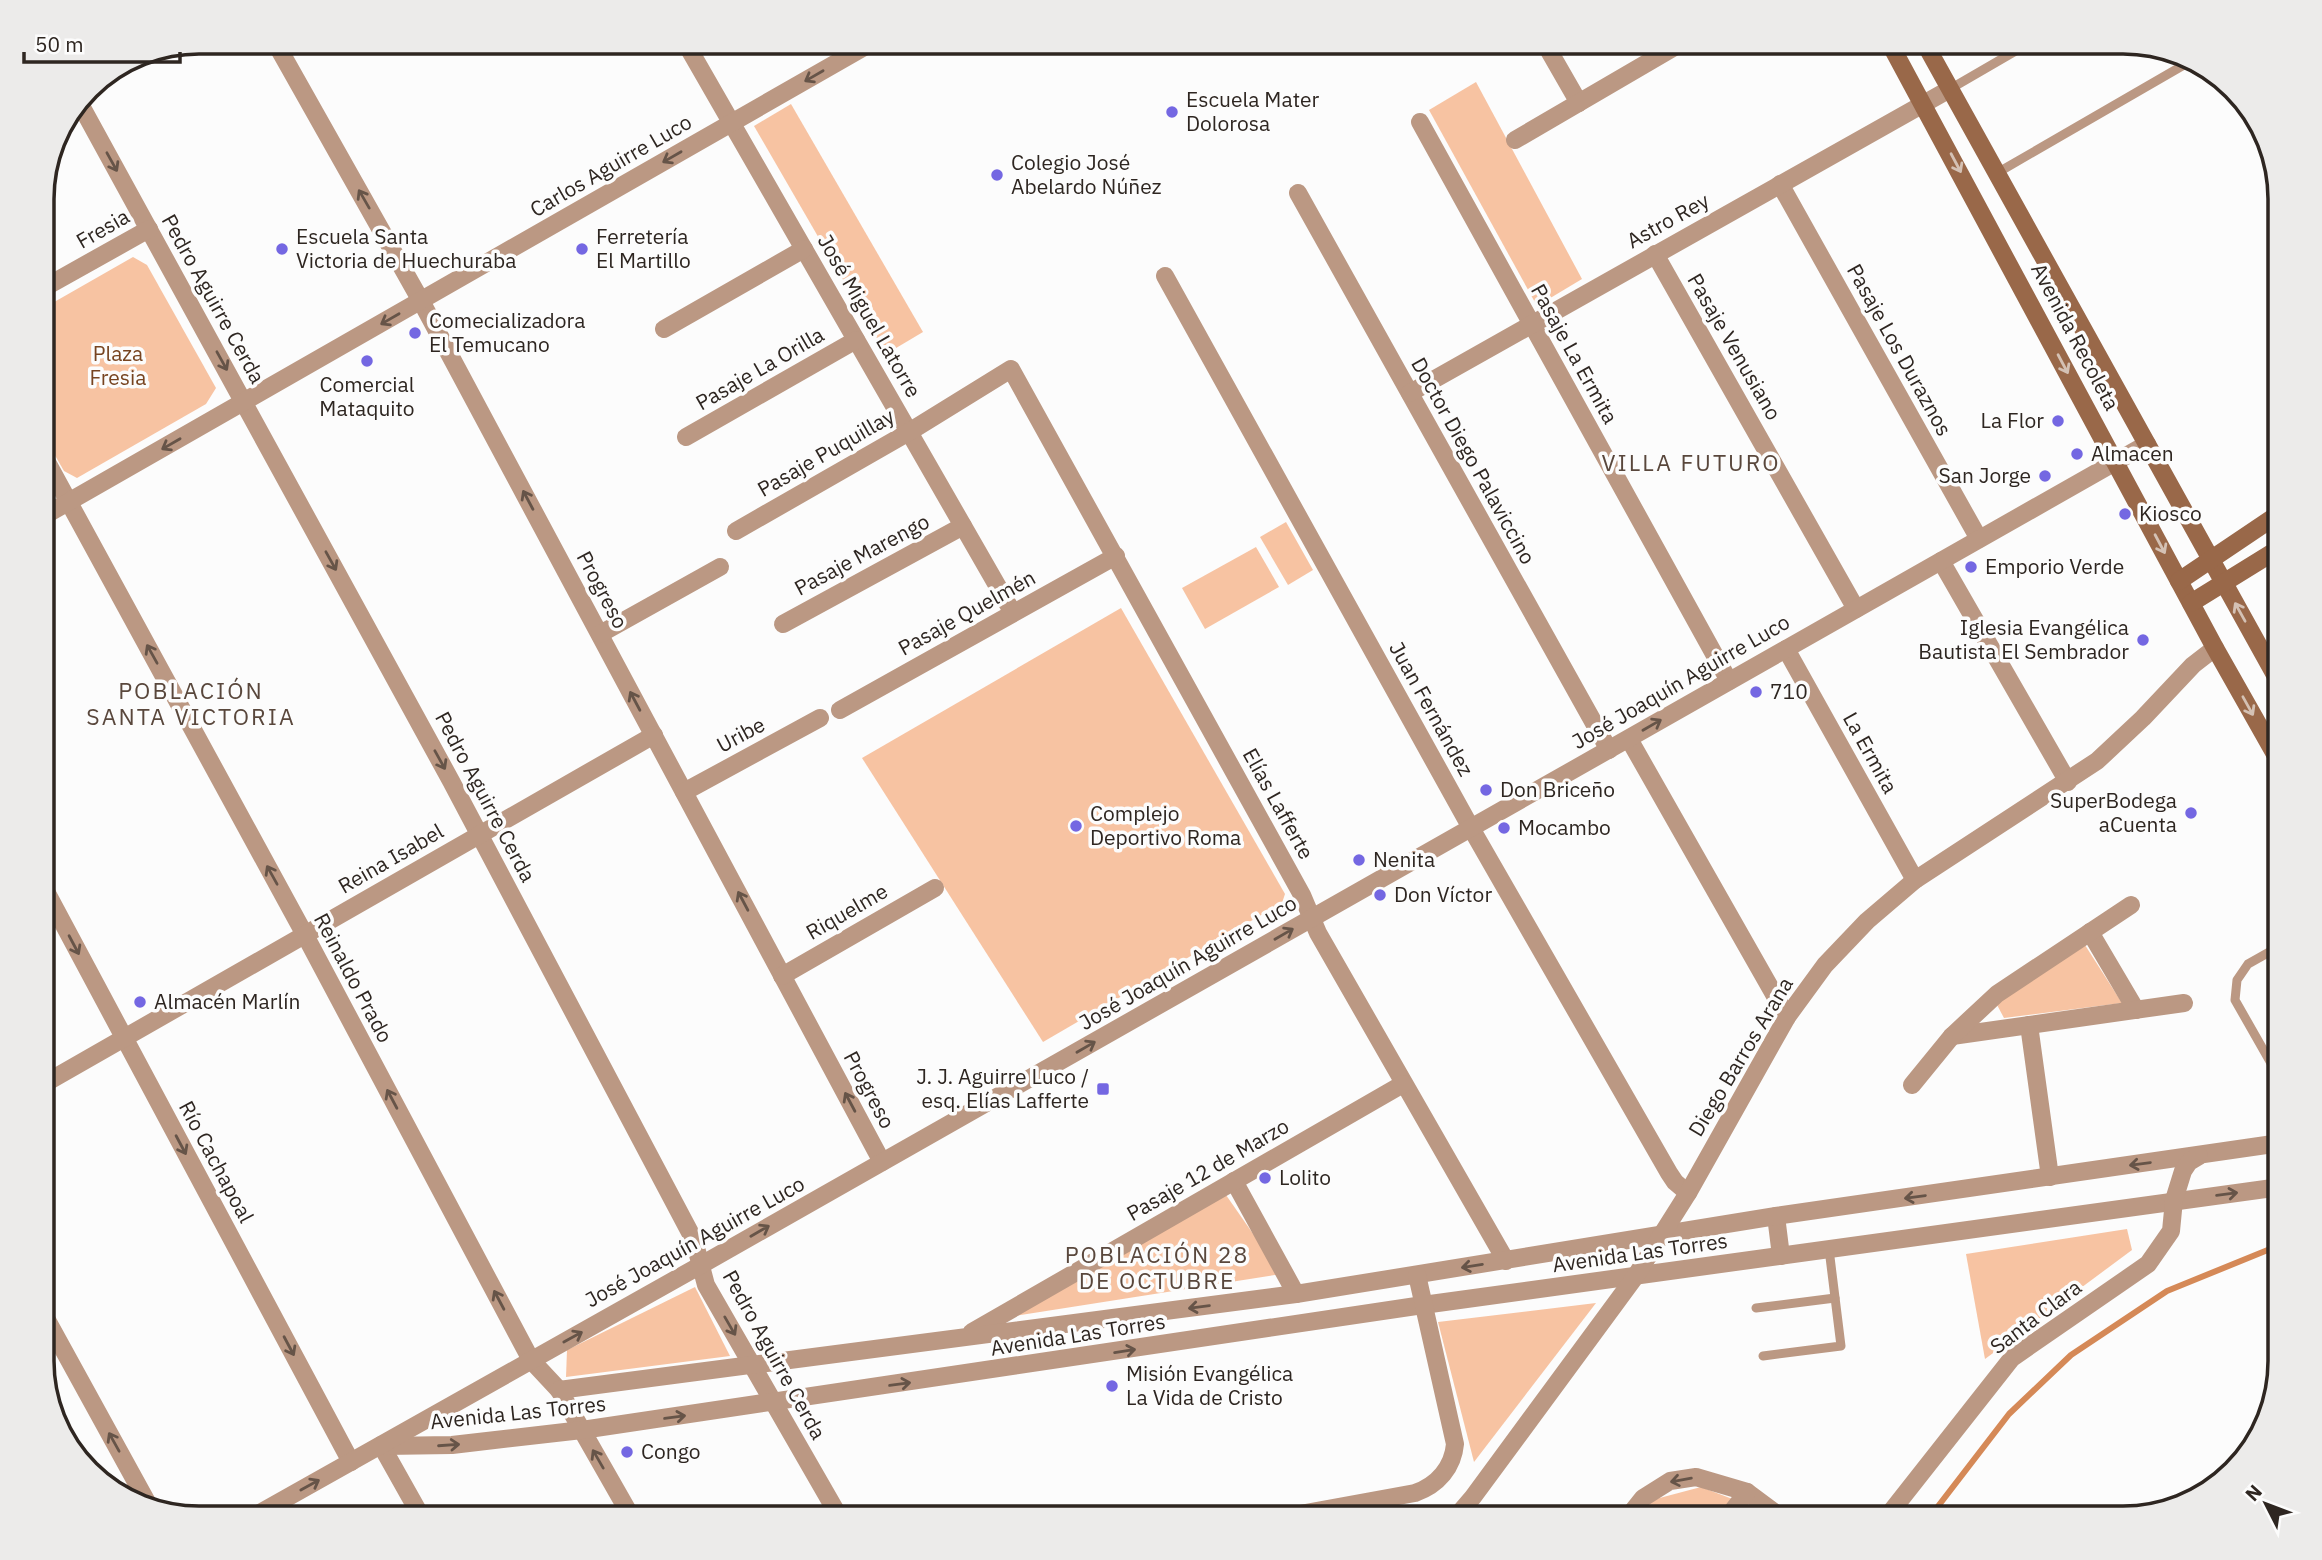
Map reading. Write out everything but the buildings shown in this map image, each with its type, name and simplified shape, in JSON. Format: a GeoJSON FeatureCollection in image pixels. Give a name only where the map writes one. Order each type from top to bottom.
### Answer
{"type":"FeatureCollection","features":[{"type":"Feature","properties":{"kind":"main road","name":"Avenida Recoleta"},"geometry":{"type":"LineString","coordinates":[[1896,54],[2268,742]]}},
{"type":"Feature","properties":{"kind":"main road","name":"Avenida Recoleta"},"geometry":{"type":"LineString","coordinates":[[1931,54],[2268,662]]}},
{"type":"Feature","properties":{"kind":"main road"},"geometry":{"type":"LineString","coordinates":[[2179,580],[2268,521]]}},
{"type":"Feature","properties":{"kind":"main road"},"geometry":{"type":"LineString","coordinates":[[2191,603],[2268,556]]}},
{"type":"Feature","properties":{"kind":"street"},"geometry":{"type":"LineString","coordinates":[[1551,54],[1579,103]]}},
{"type":"Feature","properties":{"kind":"street"},"geometry":{"type":"LineString","coordinates":[[1515,140],[1662,54]]}},
{"type":"Feature","properties":{"kind":"street","name":"Progreso"},"geometry":{"type":"LineString","coordinates":[[282,55],[421,301],[882,1162]]}},
{"type":"Feature","properties":{"kind":"street","name":"José Miguel Latorre"},"geometry":{"type":"LineString","coordinates":[[692,55],[1013,613]]}},
{"type":"Feature","properties":{"kind":"street","name":"Carlos Aguirre Luco"},"geometry":{"type":"LineString","coordinates":[[55,510],[851,55]]}},
{"type":"Feature","properties":{"kind":"street","name":"Astro Rey"},"geometry":{"type":"LineString","coordinates":[[1410,393],[1950,89]]}},
{"type":"Feature","properties":{"kind":"street","name":"Pedro Aguirre Cerda"},"geometry":{"type":"LineString","coordinates":[[84,112],[480,834],[695,1240],[706,1285],[833,1506]]}},
{"type":"Feature","properties":{"kind":"street","name":"Pasaje La Ermita"},"geometry":{"type":"LineString","coordinates":[[1419,122],[1729,681]]}},
{"type":"Feature","properties":{"kind":"street","name":"Pasaje Los Duraznos"},"geometry":{"type":"LineString","coordinates":[[1780,184],[1979,539]]}},
{"type":"Feature","properties":{"kind":"street","name":"Doctor Diego Palaviccino"},"geometry":{"type":"LineString","coordinates":[[1298,193],[1609,750]]}},
{"type":"Feature","properties":{"kind":"street","name":"Fresia"},"geometry":{"type":"LineString","coordinates":[[55,282],[149,229]]}},
{"type":"Feature","properties":{"kind":"street"},"geometry":{"type":"LineString","coordinates":[[664,329],[804,249]]}},
{"type":"Feature","properties":{"kind":"street","name":"Pasaje Venusiano"},"geometry":{"type":"LineString","coordinates":[[1655,254],[1856,609]]}},
{"type":"Feature","properties":{"kind":"street","name":"Juan Fernández"},"geometry":{"type":"LineString","coordinates":[[1166,276],[1471,828],[1669,1173],[1688,1193]]}},
{"type":"Feature","properties":{"kind":"street","name":"Pasaje La Orilla"},"geometry":{"type":"LineString","coordinates":[[686,437],[856,340]]}},
{"type":"Feature","properties":{"kind":"street","name":"Pasaje Puquillay"},"geometry":{"type":"LineString","coordinates":[[736,531],[909,432],[1011,369]]}},
{"type":"Feature","properties":{"kind":"street","name":"Elías Lafferte"},"geometry":{"type":"LineString","coordinates":[[1011,369],[1302,895],[1318,933],[1506,1261]]}},
{"type":"Feature","properties":{"kind":"street","name":"José Joaquín Aguirre Luco"},"geometry":{"type":"LineString","coordinates":[[272,1506],[2147,444]]}},
{"type":"Feature","properties":{"kind":"street","name":"Reinaldo Prado"},"geometry":{"type":"LineString","coordinates":[[55,477],[305,935],[531,1360],[559,1390],[625,1506]]}},
{"type":"Feature","properties":{"kind":"street","name":"Pasaje Marengo"},"geometry":{"type":"LineString","coordinates":[[783,624],[963,526]]}},
{"type":"Feature","properties":{"kind":"street","name":"Pasaje Quelmén"},"geometry":{"type":"LineString","coordinates":[[840,710],[1116,556]]}},
{"type":"Feature","properties":{"kind":"street"},"geometry":{"type":"LineString","coordinates":[[1941,561],[2068,782]]}},
{"type":"Feature","properties":{"kind":"street"},"geometry":{"type":"LineString","coordinates":[[600,634],[720,567]]}},
{"type":"Feature","properties":{"kind":"street","name":"Diego Barros Arana"},"geometry":{"type":"LineString","coordinates":[[1465,1506],[1635,1277],[1688,1193],[1787,1017],[1839,950],[1915,880],[2068,782],[2118,743],[2193,665],[2215,648]]}},
{"type":"Feature","properties":{"kind":"street","name":"La Ermita"},"geometry":{"type":"LineString","coordinates":[[1786,649],[1915,880]]}},
{"type":"Feature","properties":{"kind":"street","name":"Uribe"},"geometry":{"type":"LineString","coordinates":[[684,792],[820,718]]}},
{"type":"Feature","properties":{"kind":"street","name":"Reina Isabel"},"geometry":{"type":"LineString","coordinates":[[55,1078],[654,735]]}},
{"type":"Feature","properties":{"kind":"street"},"geometry":{"type":"LineString","coordinates":[[1629,738],[1787,1017]]}},
{"type":"Feature","properties":{"kind":"street","name":"Riquelme"},"geometry":{"type":"LineString","coordinates":[[782,976],[935,888]]}},
{"type":"Feature","properties":{"kind":"street"},"geometry":{"type":"LineString","coordinates":[[1912,1085],[1952,1036],[1997,994],[2131,905]]}},
{"type":"Feature","properties":{"kind":"street","name":"Río Cachapoal"},"geometry":{"type":"LineString","coordinates":[[55,908],[351,1462]]}},
{"type":"Feature","properties":{"kind":"street"},"geometry":{"type":"LineString","coordinates":[[2090,932],[2136,1010]]}},
{"type":"Feature","properties":{"kind":"street"},"geometry":{"type":"LineString","coordinates":[[1952,1036],[2184,1003]]}},
{"type":"Feature","properties":{"kind":"street"},"geometry":{"type":"LineString","coordinates":[[2029,1025],[2050,1177]]}},
{"type":"Feature","properties":{"kind":"street","name":"Pasaje 12 de Marzo"},"geometry":{"type":"LineString","coordinates":[[962,1337],[1403,1084]]}},
{"type":"Feature","properties":{"kind":"street","name":"Avenida Las Torres"},"geometry":{"type":"LineString","coordinates":[[559,1390],[1296,1294],[1776,1216],[2268,1145]]}},
{"type":"Feature","properties":{"kind":"street","name":"Santa Clara"},"geometry":{"type":"LineString","coordinates":[[1895,1506],[2012,1358],[2148,1264],[2171,1231],[2174,1200],[2183,1171],[2189,1162],[2200,1156]]}},
{"type":"Feature","properties":{"kind":"street"},"geometry":{"type":"LineString","coordinates":[[1234,1181],[1296,1294]]}},
{"type":"Feature","properties":{"kind":"street","name":"Avenida Las Torres"},"geometry":{"type":"LineString","coordinates":[[381,1446],[452,1445],[582,1430],[1423,1305],[2268,1188]]}},
{"type":"Feature","properties":{"kind":"street"},"geometry":{"type":"LineString","coordinates":[[1776,1216],[1781,1256]]}},
{"type":"Feature","properties":{"kind":"street"},"geometry":{"type":"LineString","coordinates":[[1344,1506],[1415,1493],[1430,1486],[1443,1474],[1452,1460],[1455,1444],[1417,1275]]}},
{"type":"Feature","properties":{"kind":"street"},"geometry":{"type":"LineString","coordinates":[[55,1335],[141,1493]]}},
{"type":"Feature","properties":{"kind":"street"},"geometry":{"type":"LineString","coordinates":[[381,1446],[415,1506]]}},
{"type":"Feature","properties":{"kind":"street"},"geometry":{"type":"LineString","coordinates":[[1637,1506],[1643,1498],[1670,1481],[1696,1477],[1747,1492],[1766,1506]]}},
{"type":"Feature","properties":{"kind":"street"},"geometry":{"type":"LineString","coordinates":[[1736,1506],[1747,1492]]}},
{"type":"Feature","properties":{"kind":"lane"},"geometry":{"type":"LineString","coordinates":[[1950,89],[2010,54]]}},
{"type":"Feature","properties":{"kind":"lane"},"geometry":{"type":"LineString","coordinates":[[1997,173],[2181,66]]}},
{"type":"Feature","properties":{"kind":"lane"},"geometry":{"type":"LineString","coordinates":[[2268,953],[2248,964],[2237,980],[2235,1000],[2268,1058]]}},
{"type":"Feature","properties":{"kind":"lane"},"geometry":{"type":"LineString","coordinates":[[1763,1356],[1841,1346],[1829,1249]]}},
{"type":"Feature","properties":{"kind":"lane"},"geometry":{"type":"LineString","coordinates":[[1756,1308],[1835,1298]]}},
{"type":"Feature","properties":{"kind":"green space"},"geometry":{"type":"Polygon","coordinates":[[[1476,82],[1582,279],[1537,306],[1429,110],[1476,82]]]}},
{"type":"Feature","properties":{"kind":"green space"},"geometry":{"type":"Polygon","coordinates":[[[791,104],[923,332],[886,354],[754,126],[791,104]]]}},
{"type":"Feature","properties":{"kind":"green space","name":"Plaza Fresia"},"geometry":{"type":"Polygon","coordinates":[[[133,257],[147,265],[216,388],[206,404],[77,478],[64,471],[55,455],[55,302],[133,257]]]}},
{"type":"Feature","properties":{"kind":"green space"},"geometry":{"type":"Polygon","coordinates":[[[1286,522],[1313,570],[1288,585],[1260,537],[1286,522]]]}},
{"type":"Feature","properties":{"kind":"green space"},"geometry":{"type":"Polygon","coordinates":[[[1256,547],[1279,587],[1205,629],[1182,588],[1256,547]]]}},
{"type":"Feature","properties":{"kind":"green space","name":"Complejo Deportivo Roma"},"geometry":{"type":"Polygon","coordinates":[[[1121,608],[1285,894],[1282,903],[1043,1042],[862,758],[1121,608]]]}},
{"type":"Feature","properties":{"kind":"green space"},"geometry":{"type":"Polygon","coordinates":[[[2085,945],[2122,1003],[2004,1018],[1996,1003],[2085,945]]]}},
{"type":"Feature","properties":{"kind":"green space"},"geometry":{"type":"Polygon","coordinates":[[[1226,1195],[1281,1274],[1014,1316],[1226,1195]]]}},
{"type":"Feature","properties":{"kind":"green space"},"geometry":{"type":"Polygon","coordinates":[[[2127,1229],[2132,1250],[1985,1359],[1966,1254],[2127,1229]]]}},
{"type":"Feature","properties":{"kind":"green space"},"geometry":{"type":"Polygon","coordinates":[[[695,1287],[730,1356],[566,1377],[567,1350],[695,1287]]]}},
{"type":"Feature","properties":{"kind":"green space"},"geometry":{"type":"Polygon","coordinates":[[[1596,1303],[1474,1462],[1438,1322],[1596,1303]]]}},
{"type":"Feature","properties":{"kind":"green space"},"geometry":{"type":"Polygon","coordinates":[[[1701,1487],[1735,1500],[1730,1506],[1647,1506],[1652,1500],[1701,1487]]]}},
{"type":"Feature","properties":{"kind":"waterway"},"geometry":{"type":"LineString","coordinates":[[1938,1506],[2009,1414],[2071,1355],[2167,1291],[2268,1250]]}},
{"type":"Feature","properties":{"kind":"place","name":"Escuela Mater Dolorosa"},"geometry":{"type":"Point","coordinates":[1172,112]}},
{"type":"Feature","properties":{"kind":"place","name":"Colegio José Abelardo Núñez"},"geometry":{"type":"Point","coordinates":[997,175]}},
{"type":"Feature","properties":{"kind":"place","name":"Escuela Santa Victoria de Huechuraba"},"geometry":{"type":"Point","coordinates":[282,249]}},
{"type":"Feature","properties":{"kind":"place","name":"Ferretería El Martillo"},"geometry":{"type":"Point","coordinates":[582,249]}},
{"type":"Feature","properties":{"kind":"place","name":"Comecializadora El Temucano"},"geometry":{"type":"Point","coordinates":[415,333]}},
{"type":"Feature","properties":{"kind":"place","name":"Comercial Mataquito"},"geometry":{"type":"Point","coordinates":[367,361]}},
{"type":"Feature","properties":{"kind":"place","name":"La Flor"},"geometry":{"type":"Point","coordinates":[2058,421]}},
{"type":"Feature","properties":{"kind":"place","name":"Almacen"},"geometry":{"type":"Point","coordinates":[2077,454]}},
{"type":"Feature","properties":{"kind":"place","name":"San Jorge"},"geometry":{"type":"Point","coordinates":[2045,476]}},
{"type":"Feature","properties":{"kind":"place","name":"Kiosco"},"geometry":{"type":"Point","coordinates":[2125,514]}},
{"type":"Feature","properties":{"kind":"place","name":"Emporio Verde"},"geometry":{"type":"Point","coordinates":[1971,567]}},
{"type":"Feature","properties":{"kind":"place","name":"Iglesia Evangélica Bautista El Sembrador"},"geometry":{"type":"Point","coordinates":[2143,640]}},
{"type":"Feature","properties":{"kind":"place","name":"710"},"geometry":{"type":"Point","coordinates":[1756,692]}},
{"type":"Feature","properties":{"kind":"place","name":"Don Briceño"},"geometry":{"type":"Point","coordinates":[1486,790]}},
{"type":"Feature","properties":{"kind":"place","name":"SuperBodega aCuenta"},"geometry":{"type":"Point","coordinates":[2191,813]}},
{"type":"Feature","properties":{"kind":"place","name":"Complejo Deportivo Roma"},"geometry":{"type":"Point","coordinates":[1076,826]}},
{"type":"Feature","properties":{"kind":"place","name":"Mocambo"},"geometry":{"type":"Point","coordinates":[1504,828]}},
{"type":"Feature","properties":{"kind":"place","name":"Nenita"},"geometry":{"type":"Point","coordinates":[1359,860]}},
{"type":"Feature","properties":{"kind":"place","name":"Don Víctor"},"geometry":{"type":"Point","coordinates":[1380,895]}},
{"type":"Feature","properties":{"kind":"place","name":"Almacén Marlín"},"geometry":{"type":"Point","coordinates":[140,1002]}},
{"type":"Feature","properties":{"kind":"place","name":"J. J. Aguirre Luco / esq. Elías Lafferte"},"geometry":{"type":"Point","coordinates":[1103,1089]}},
{"type":"Feature","properties":{"kind":"place","name":"Lolito"},"geometry":{"type":"Point","coordinates":[1265,1178]}},
{"type":"Feature","properties":{"kind":"place","name":"Misión Evangélica La Vida de Cristo"},"geometry":{"type":"Point","coordinates":[1112,1386]}},
{"type":"Feature","properties":{"kind":"place","name":"Congo"},"geometry":{"type":"Point","coordinates":[627,1452]}},
{"type":"Feature","properties":{"kind":"district","name":"VILLA FUTURO"},"geometry":{"type":"Point","coordinates":[1691,463]}},
{"type":"Feature","properties":{"kind":"district","name":"POBLACIÓN SANTA VICTORIA"},"geometry":{"type":"Point","coordinates":[191,704]}},
{"type":"Feature","properties":{"kind":"district","name":"POBLACIÓN 28 DE OCTUBRE"},"geometry":{"type":"Point","coordinates":[1157,1268]}}]}
